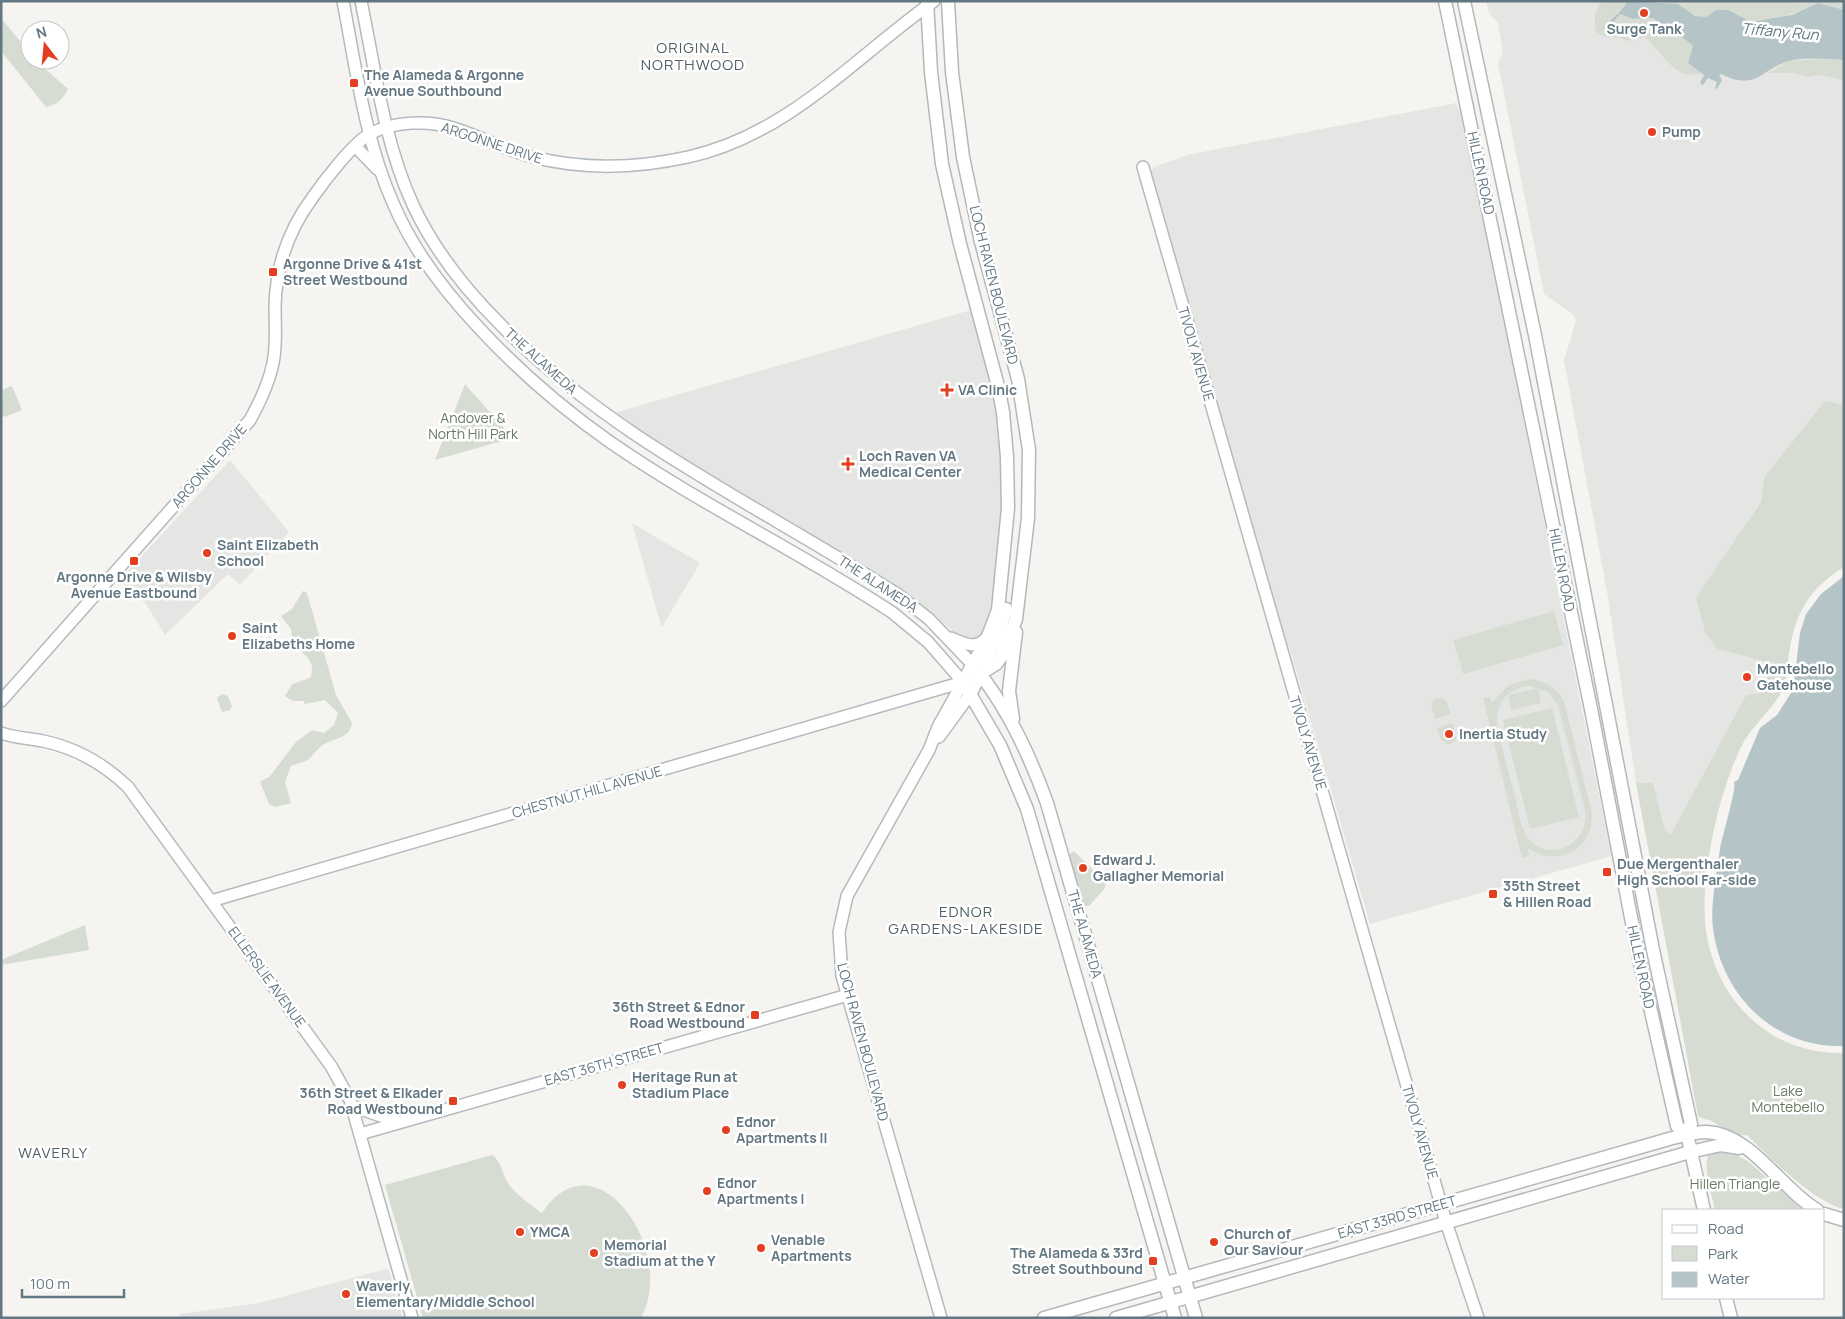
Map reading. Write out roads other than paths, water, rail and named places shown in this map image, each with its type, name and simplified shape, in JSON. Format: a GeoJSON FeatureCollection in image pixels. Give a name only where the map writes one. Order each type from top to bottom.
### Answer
{"type":"FeatureCollection","features":[{"type":"Feature","properties":{"kind":"main road","name":"THE ALAMEDA"},"geometry":{"type":"LineString","coordinates":[[342,1],[369,134],[384,180],[406,231],[441,285],[488,337],[528,376],[585,423],[624,451],[893,612],[928,642],[967,688],[993,731],[1016,779],[1034,832],[1175,1318]]}},
{"type":"Feature","properties":{"kind":"main road","name":"THE ALAMEDA"},"geometry":{"type":"LineString","coordinates":[[361,1],[388,128],[408,193],[441,254],[477,300],[541,364],[619,425],[897,594],[920,611],[977,670],[1016,731],[1036,770],[1052,819],[1196,1318]]}},
{"type":"Feature","properties":{"kind":"main road","name":"LOCH RAVEN BOULEVARD"},"geometry":{"type":"LineString","coordinates":[[948,1],[952,72],[963,157],[981,242],[1018,379],[1027,426],[1029,509],[1019,606],[1010,638],[1002,656],[996,664],[977,670]]}},
{"type":"Feature","properties":{"kind":"main road","name":"HILLEN ROAD"},"geometry":{"type":"LineString","coordinates":[[1446,1],[1592,714],[1638,954],[1677,1126],[1687,1134]]}},
{"type":"Feature","properties":{"kind":"main road","name":"HILLEN ROAD"},"geometry":{"type":"LineString","coordinates":[[1464,1],[1535,336],[1654,950],[1691,1124],[1687,1134],[1704,1209]]}},
{"type":"Feature","properties":{"kind":"main road","name":"ARGONNE DRIVE"},"geometry":{"type":"LineString","coordinates":[[1,700],[250,420],[265,389],[274,362],[277,285],[286,241],[314,195],[369,134],[388,128],[420,124],[448,126],[521,154],[578,165],[636,165],[690,156],[738,140],[792,112],[819,93],[929,3]]}},
{"type":"Feature","properties":{"kind":"main road","name":"LOCH RAVEN BOULEVARD"},"geometry":{"type":"LineString","coordinates":[[929,3],[930,72],[942,164],[960,244],[1003,412],[1009,485],[1006,548],[999,605],[977,670],[861,870],[843,909],[839,952],[848,995],[941,1318]]}},
{"type":"Feature","properties":{"kind":"main road"},"geometry":{"type":"LineString","coordinates":[[365,116],[376,117],[388,128]]}},
{"type":"Feature","properties":{"kind":"main road"},"geometry":{"type":"LineString","coordinates":[[356,147],[369,159],[384,180]]}},
{"type":"Feature","properties":{"kind":"main road","name":"TIVOLY AVENUE"},"geometry":{"type":"LineString","coordinates":[[1143,167],[1446,1222],[1478,1318]]}},
{"type":"Feature","properties":{"kind":"main road"},"geometry":{"type":"LineString","coordinates":[[993,731],[980,695],[977,670],[997,640],[1006,612],[1011,566],[1006,548]]}},
{"type":"Feature","properties":{"kind":"main road"},"geometry":{"type":"LineString","coordinates":[[1016,731],[1009,691],[1019,606]]}},
{"type":"Feature","properties":{"kind":"main road"},"geometry":{"type":"LineString","coordinates":[[946,636],[974,646],[983,642],[991,631]]}},
{"type":"Feature","properties":{"kind":"main road","name":"CHESTNUT HILL AVENUE"},"geometry":{"type":"LineString","coordinates":[[211,901],[814,726],[967,688]]}},
{"type":"Feature","properties":{"kind":"main road"},"geometry":{"type":"LineString","coordinates":[[1,723],[4,736]]}},
{"type":"Feature","properties":{"kind":"main road","name":"ELLERSLIE AVENUE"},"geometry":{"type":"LineString","coordinates":[[4,736],[66,747],[110,771],[138,800],[331,1066],[344,1086],[352,1106],[412,1318]]}},
{"type":"Feature","properties":{"kind":"main road","name":"EAST 36TH STREET"},"geometry":{"type":"LineString","coordinates":[[360,1134],[848,995]]}},
{"type":"Feature","properties":{"kind":"main road"},"geometry":{"type":"LineString","coordinates":[[352,1106],[400,1122]]}},
{"type":"Feature","properties":{"kind":"main road","name":"EAST 33RD STREET"},"geometry":{"type":"LineString","coordinates":[[1044,1318],[1687,1134],[1707,1132],[1725,1136],[1740,1144],[1802,1200],[1816,1209]]}},
{"type":"Feature","properties":{"kind":"main road","name":"EAST 33RD STREET"},"geometry":{"type":"LineString","coordinates":[[1116,1318],[1690,1152],[1720,1145],[1748,1152]]}},
{"type":"Feature","properties":{"kind":"main road"},"geometry":{"type":"LineString","coordinates":[[1825,1214],[1844,1220]]}},
{"type":"Feature","properties":{"kind":"main road"},"geometry":{"type":"LineString","coordinates":[[1726,1299],[1731,1318]]}},
{"type":"Feature","properties":{"kind":"water","name":"Tiffany Run"},"geometry":{"type":"Polygon","coordinates":[[[1627,1],[1678,4],[1695,16],[1706,17],[1716,10],[1728,10],[1751,22],[1792,15],[1818,3],[1844,10],[1844,60],[1809,59],[1789,61],[1758,77],[1743,81],[1721,74],[1719,75],[1722,80],[1717,89],[1715,88],[1717,82],[1708,78],[1703,85],[1700,83],[1704,75],[1688,63],[1693,46],[1680,36],[1676,30],[1664,27],[1653,18],[1633,19],[1620,14],[1605,33],[1608,24],[1622,10],[1627,1]]]}},
{"type":"Feature","properties":{"kind":"water","name":"Lake Montebello"},"geometry":{"type":"Polygon","coordinates":[[[1844,576],[1844,1046],[1819,1045],[1796,1038],[1774,1028],[1756,1013],[1740,996],[1727,975],[1718,952],[1713,928],[1712,910],[1720,849],[1734,782],[1738,780],[1760,728],[1777,715],[1793,690],[1800,633],[1806,614],[1821,594],[1844,576]]]}},
{"type":"Feature","properties":{"kind":"place","name":"Surge Tank"},"geometry":{"type":"Point","coordinates":[1644,13]}},
{"type":"Feature","properties":{"kind":"place","name":"The Alameda & Argonne Avenue Southbound"},"geometry":{"type":"Point","coordinates":[354,83]}},
{"type":"Feature","properties":{"kind":"place","name":"Pump"},"geometry":{"type":"Point","coordinates":[1652,132]}},
{"type":"Feature","properties":{"kind":"place","name":"Argonne Drive & 41st Street Westbound"},"geometry":{"type":"Point","coordinates":[273,272]}},
{"type":"Feature","properties":{"kind":"place","name":"VA Clinic"},"geometry":{"type":"Point","coordinates":[947,390]}},
{"type":"Feature","properties":{"kind":"place","name":"Loch Raven VA Medical Center"},"geometry":{"type":"Point","coordinates":[848,464]}},
{"type":"Feature","properties":{"kind":"place","name":"Saint Elizabeth School"},"geometry":{"type":"Point","coordinates":[207,553]}},
{"type":"Feature","properties":{"kind":"place","name":"Argonne Drive & Wilsby Avenue Eastbound"},"geometry":{"type":"Point","coordinates":[134,561]}},
{"type":"Feature","properties":{"kind":"place","name":"Saint Elizabeths Home"},"geometry":{"type":"Point","coordinates":[232,636]}},
{"type":"Feature","properties":{"kind":"place","name":"Montebello Gatehouse"},"geometry":{"type":"Point","coordinates":[1747,677]}},
{"type":"Feature","properties":{"kind":"place","name":"Inertia Study"},"geometry":{"type":"Point","coordinates":[1449,734]}},
{"type":"Feature","properties":{"kind":"place","name":"Edward J. Gallagher Memorial"},"geometry":{"type":"Point","coordinates":[1083,868]}},
{"type":"Feature","properties":{"kind":"place","name":"Due Mergenthaler High School Far-side"},"geometry":{"type":"Point","coordinates":[1607,872]}},
{"type":"Feature","properties":{"kind":"place","name":"35th Street & Hillen Road"},"geometry":{"type":"Point","coordinates":[1493,894]}},
{"type":"Feature","properties":{"kind":"place","name":"36th Street & Ednor Road Westbound"},"geometry":{"type":"Point","coordinates":[755,1015]}},
{"type":"Feature","properties":{"kind":"place","name":"Heritage Run at Stadium Place"},"geometry":{"type":"Point","coordinates":[622,1085]}},
{"type":"Feature","properties":{"kind":"place","name":"36th Street & Elkader Road Westbound"},"geometry":{"type":"Point","coordinates":[453,1101]}},
{"type":"Feature","properties":{"kind":"place","name":"Ednor Apartments II"},"geometry":{"type":"Point","coordinates":[726,1130]}},
{"type":"Feature","properties":{"kind":"place","name":"Ednor Apartments I"},"geometry":{"type":"Point","coordinates":[707,1191]}},
{"type":"Feature","properties":{"kind":"place","name":"YMCA"},"geometry":{"type":"Point","coordinates":[520,1232]}},
{"type":"Feature","properties":{"kind":"place","name":"Church of Our Saviour"},"geometry":{"type":"Point","coordinates":[1214,1242]}},
{"type":"Feature","properties":{"kind":"place","name":"Venable Apartments"},"geometry":{"type":"Point","coordinates":[761,1248]}},
{"type":"Feature","properties":{"kind":"place","name":"Memorial Stadium at the Y"},"geometry":{"type":"Point","coordinates":[594,1253]}},
{"type":"Feature","properties":{"kind":"place","name":"The Alameda & 33rd Street Southbound"},"geometry":{"type":"Point","coordinates":[1153,1261]}},
{"type":"Feature","properties":{"kind":"place","name":"Waverly Elementary/Middle School"},"geometry":{"type":"Point","coordinates":[346,1294]}},
{"type":"Feature","properties":{"kind":"district","name":"ORIGINAL NORTHWOOD"},"geometry":{"type":"Point","coordinates":[693,56]}},
{"type":"Feature","properties":{"kind":"district","name":"EDNOR GARDENS-LAKESIDE"},"geometry":{"type":"Point","coordinates":[966,920]}},
{"type":"Feature","properties":{"kind":"district","name":"WAVERLY"},"geometry":{"type":"Point","coordinates":[53,1153]}},
{"type":"Feature","properties":{"kind":"park label","name":"Andover & North Hill Park"},"geometry":{"type":"Point","coordinates":[473,426]}},
{"type":"Feature","properties":{"kind":"park label","name":"Hillen Triangle"},"geometry":{"type":"Point","coordinates":[1735,1184]}}]}
